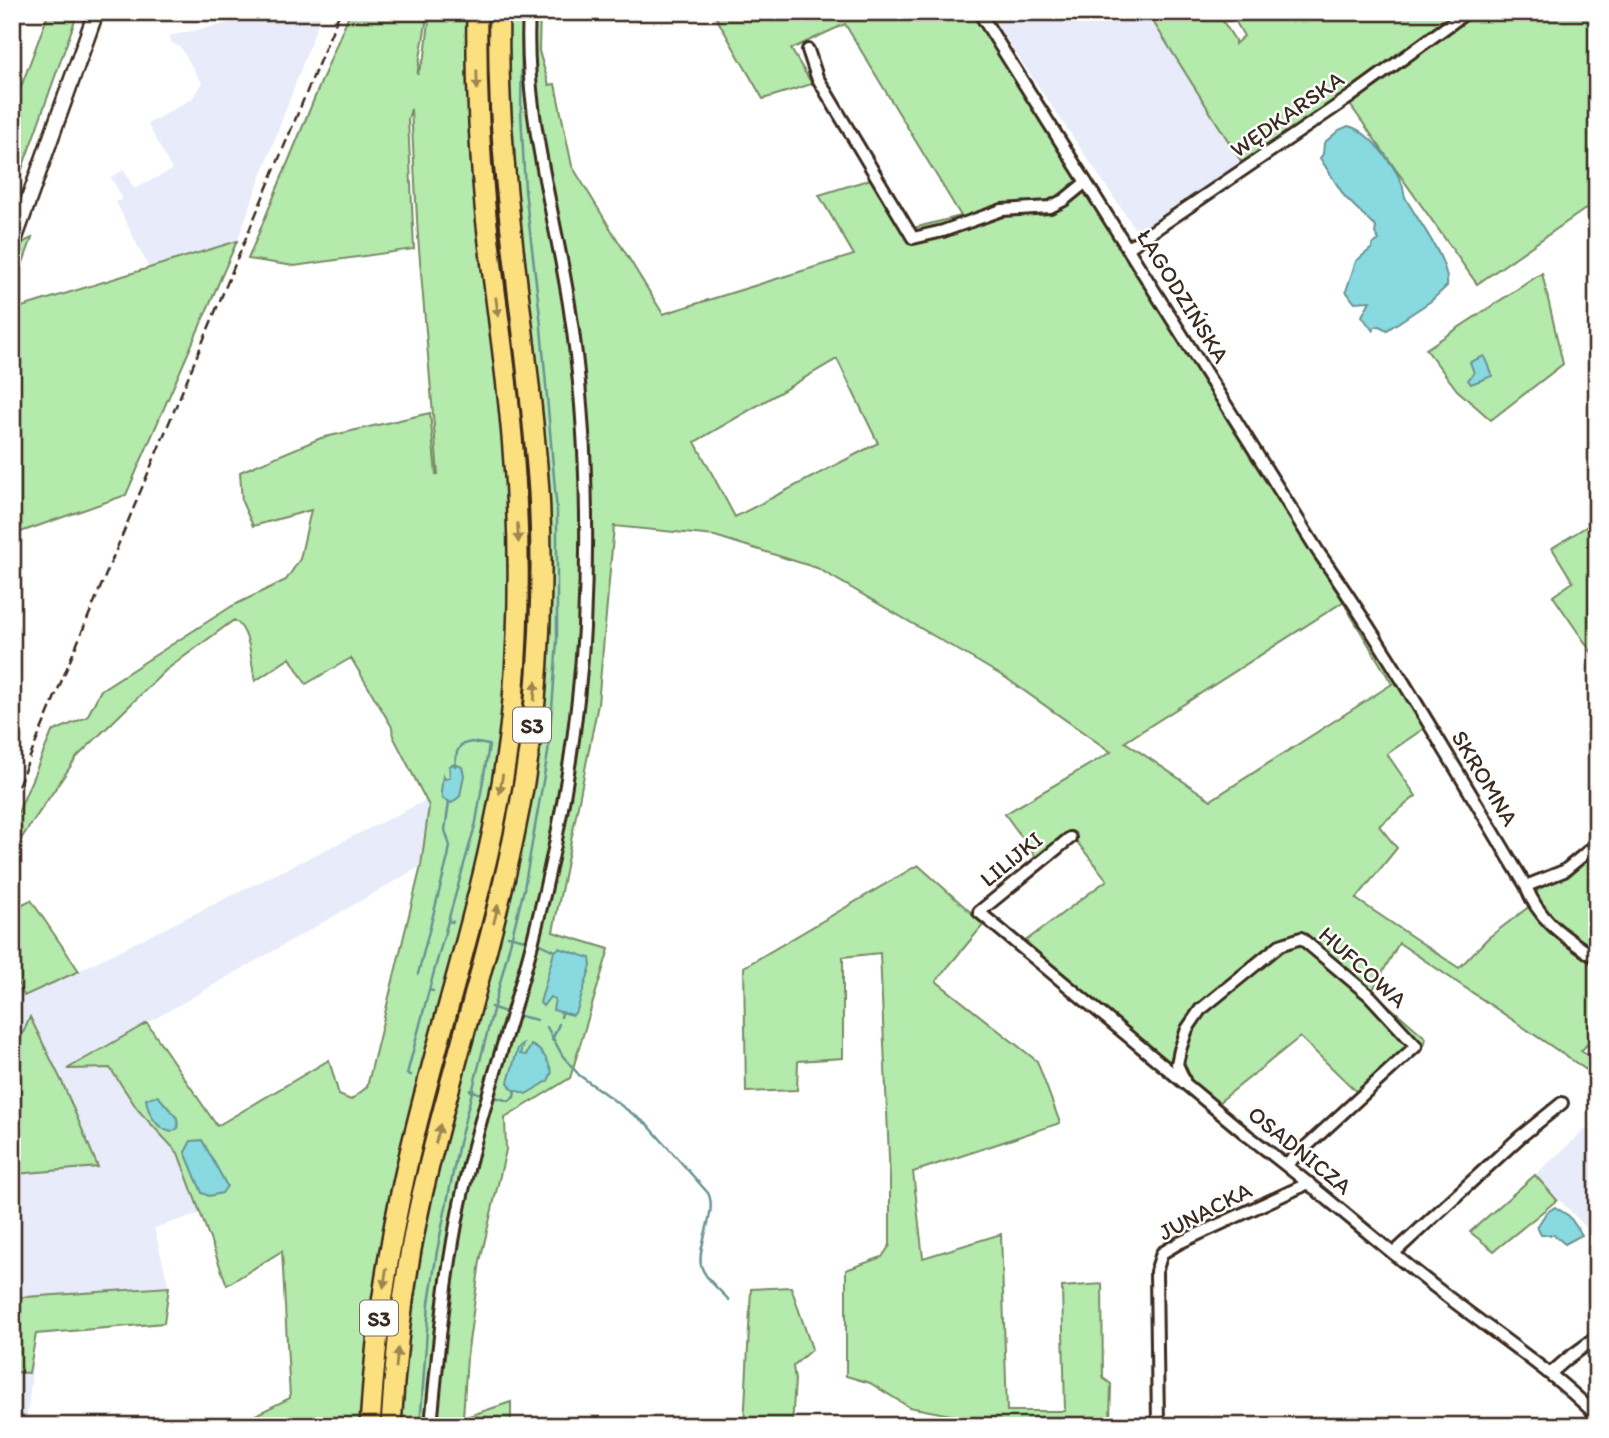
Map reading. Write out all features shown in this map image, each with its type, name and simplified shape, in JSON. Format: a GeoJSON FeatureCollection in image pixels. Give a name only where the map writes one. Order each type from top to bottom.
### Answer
{"type":"FeatureCollection","features":[{"type":"Feature","properties":{"kind":"highway","name":"S3"},"geometry":{"type":"LineString","coordinates":[[370,1426],[377,1330],[391,1242],[406,1167],[484,870],[505,760],[512,703],[519,598],[517,496],[479,138],[477,12]]}},
{"type":"Feature","properties":{"kind":"highway","name":"S3"},"geometry":{"type":"LineString","coordinates":[[391,1426],[400,1331],[413,1243],[427,1172],[508,864],[527,764],[539,653],[539,494],[501,136],[499,12]]}},
{"type":"Feature","properties":{"kind":"main road"},"geometry":{"type":"LineString","coordinates":[[12,246],[96,12]]}},
{"type":"Feature","properties":{"kind":"street"},"geometry":{"type":"LineString","coordinates":[[431,1426],[447,1271],[460,1203],[486,1096],[532,944],[547,884],[569,761],[578,696],[583,628],[586,487],[578,375],[561,251],[537,132],[529,60],[529,12]]}},
{"type":"Feature","properties":{"kind":"street","name":"ŁAGODZIŃSKA"},"geometry":{"type":"LineString","coordinates":[[979,12],[1319,553],[1353,602]]}},
{"type":"Feature","properties":{"kind":"street","name":"WĘDKARSKA"},"geometry":{"type":"LineString","coordinates":[[1128,248],[1350,97],[1467,12]]}},
{"type":"Feature","properties":{"kind":"street"},"geometry":{"type":"LineString","coordinates":[[808,50],[817,77],[913,238],[943,231],[1002,210],[1050,207],[1065,200],[1086,182]]}},
{"type":"Feature","properties":{"kind":"street","name":"SKROMNA"},"geometry":{"type":"LineString","coordinates":[[1353,602],[1526,886],[1532,903],[1551,928],[1597,959]]}},
{"type":"Feature","properties":{"kind":"street","name":"LILIJKI"},"geometry":{"type":"LineString","coordinates":[[979,912],[1070,838]]}},
{"type":"Feature","properties":{"kind":"street"},"geometry":{"type":"LineString","coordinates":[[1526,886],[1564,871],[1597,844]]}},
{"type":"Feature","properties":{"kind":"street","name":"OSADNICZA"},"geometry":{"type":"LineString","coordinates":[[979,912],[1248,1136],[1438,1290],[1551,1374],[1597,1416]]}},
{"type":"Feature","properties":{"kind":"street","name":"HUFCOWA"},"geometry":{"type":"LineString","coordinates":[[1185,1083],[1177,1064],[1187,1029],[1200,1010],[1280,945],[1301,938],[1370,996],[1416,1046],[1286,1165]]}},
{"type":"Feature","properties":{"kind":"street"},"geometry":{"type":"LineString","coordinates":[[1394,1253],[1520,1137],[1562,1103]]}},
{"type":"Feature","properties":{"kind":"street","name":"JUNACKA"},"geometry":{"type":"LineString","coordinates":[[1158,1426],[1156,1272],[1163,1253],[1179,1242],[1309,1183]]}},
{"type":"Feature","properties":{"kind":"street"},"geometry":{"type":"LineString","coordinates":[[1551,1374],[1597,1337]]}},
{"type":"Feature","properties":{"kind":"shaded area"},"geometry":{"type":"Polygon","coordinates":[[[280,12],[322,12],[237,241],[149,268],[116,202],[123,199],[111,177],[124,170],[134,189],[172,170],[148,124],[192,99],[202,83],[181,48],[172,43],[169,36],[280,12]]]}},
{"type":"Feature","properties":{"kind":"shaded area"},"geometry":{"type":"Polygon","coordinates":[[[988,12],[1147,12],[1244,165],[1140,236],[988,12]]]}},
{"type":"Feature","properties":{"kind":"shaded area"},"geometry":{"type":"Polygon","coordinates":[[[427,800],[430,806],[421,866],[69,1068],[110,1068],[138,1110],[178,1153],[202,1213],[154,1228],[169,1287],[40,1297],[26,1426],[12,1426],[12,970],[24,996],[33,993],[427,800]]]}},
{"type":"Feature","properties":{"kind":"shaded area"},"geometry":{"type":"Polygon","coordinates":[[[1597,1119],[1597,1235],[1595,1236],[1535,1175],[1597,1119]]]}},
{"type":"Feature","properties":{"kind":"green space"},"geometry":{"type":"Polygon","coordinates":[[[49,12],[78,12],[12,197],[12,111],[49,12]]]}},
{"type":"Feature","properties":{"kind":"green space"},"geometry":{"type":"Polygon","coordinates":[[[350,12],[428,12],[417,75],[425,56],[430,12],[540,12],[539,51],[549,85],[555,84],[572,166],[663,314],[854,255],[819,195],[871,179],[905,230],[961,216],[845,24],[791,49],[812,84],[763,99],[713,12],[971,12],[1086,190],[1343,601],[1354,594],[1433,722],[1387,754],[1416,796],[1379,826],[1397,848],[1356,899],[1459,968],[1488,938],[1531,905],[1538,890],[1585,859],[1597,875],[1597,1034],[1581,1051],[1597,1060],[1597,1077],[1399,943],[1372,991],[1426,1038],[1424,1046],[1362,1097],[1300,1037],[1213,1107],[1024,942],[1107,880],[1069,832],[1036,857],[1005,814],[1111,752],[1006,678],[817,568],[715,536],[614,526],[598,704],[553,932],[609,949],[570,1078],[505,1118],[506,1150],[480,1261],[467,1357],[463,1418],[511,1402],[511,1426],[247,1426],[247,1419],[290,1398],[282,1251],[227,1285],[178,1153],[138,1110],[110,1068],[67,1069],[147,1023],[217,1126],[329,1060],[339,1095],[351,1100],[367,1087],[421,866],[429,806],[393,736],[392,727],[351,658],[306,684],[290,658],[255,681],[247,639],[240,625],[234,620],[166,670],[77,757],[12,852],[12,827],[52,732],[87,717],[101,690],[232,606],[286,580],[300,559],[311,510],[253,526],[242,502],[240,472],[321,438],[430,413],[438,474],[418,237],[411,109],[408,119],[414,249],[294,266],[248,259],[350,12]],[[837,359],[695,442],[735,517],[878,443],[837,359]],[[1343,602],[1125,742],[1211,800],[1392,684],[1343,602]]]}},
{"type":"Feature","properties":{"kind":"green space"},"geometry":{"type":"Polygon","coordinates":[[[1147,12],[1217,12],[1235,44],[1244,36],[1230,12],[1597,12],[1597,201],[1477,284],[1346,99],[1246,169],[1147,12]]]}},
{"type":"Feature","properties":{"kind":"green space"},"geometry":{"type":"Polygon","coordinates":[[[32,238],[12,293],[13,261],[19,247],[32,238]]]}},
{"type":"Feature","properties":{"kind":"green space"},"geometry":{"type":"Polygon","coordinates":[[[237,241],[126,495],[12,535],[12,310],[237,241]]]}},
{"type":"Feature","properties":{"kind":"green space"},"geometry":{"type":"Polygon","coordinates":[[[1542,273],[1563,364],[1491,420],[1457,390],[1426,349],[1542,273]]]}},
{"type":"Feature","properties":{"kind":"green space"},"geometry":{"type":"Polygon","coordinates":[[[1597,520],[1597,660],[1553,596],[1573,582],[1552,548],[1597,520]]]}},
{"type":"Feature","properties":{"kind":"green space"},"geometry":{"type":"Polygon","coordinates":[[[918,865],[984,924],[936,981],[1037,1061],[1060,1123],[913,1172],[923,1258],[1001,1234],[1007,1411],[1065,1411],[1062,1287],[1102,1284],[1103,1378],[1111,1384],[1110,1422],[1114,1426],[957,1426],[956,1416],[909,1407],[870,1383],[846,1376],[846,1270],[882,1257],[890,1245],[890,1180],[880,953],[843,957],[843,1058],[798,1061],[797,1090],[746,1092],[744,967],[918,865]]]}},
{"type":"Feature","properties":{"kind":"green space"},"geometry":{"type":"Polygon","coordinates":[[[31,900],[79,971],[24,996],[12,970],[12,909],[31,900]]]}},
{"type":"Feature","properties":{"kind":"green space"},"geometry":{"type":"Polygon","coordinates":[[[30,1017],[63,1084],[98,1167],[15,1174],[12,1167],[12,1058],[30,1017]]]}},
{"type":"Feature","properties":{"kind":"green space"},"geometry":{"type":"Polygon","coordinates":[[[1535,1175],[1557,1200],[1494,1251],[1470,1232],[1535,1175]]]}},
{"type":"Feature","properties":{"kind":"green space"},"geometry":{"type":"Polygon","coordinates":[[[169,1287],[164,1323],[36,1334],[29,1373],[12,1372],[12,1298],[169,1287]]]}},
{"type":"Feature","properties":{"kind":"green space"},"geometry":{"type":"Polygon","coordinates":[[[791,1287],[812,1349],[793,1366],[795,1380],[792,1426],[744,1426],[751,1289],[791,1287]]]}},
{"type":"Feature","properties":{"kind":"water"},"geometry":{"type":"Polygon","coordinates":[[[1348,126],[1372,141],[1393,167],[1406,199],[1439,253],[1447,276],[1447,286],[1431,301],[1387,330],[1379,326],[1374,327],[1373,331],[1362,316],[1370,301],[1354,302],[1346,291],[1356,261],[1379,240],[1375,233],[1376,227],[1345,197],[1320,158],[1324,143],[1348,126]]]}},
{"type":"Feature","properties":{"kind":"water"},"geometry":{"type":"Polygon","coordinates":[[[1484,356],[1492,376],[1471,384],[1468,380],[1474,373],[1470,362],[1484,356]]]}},
{"type":"Feature","properties":{"kind":"water"},"geometry":{"type":"Polygon","coordinates":[[[455,764],[462,767],[464,775],[460,796],[452,803],[443,799],[441,792],[443,775],[445,779],[450,777],[449,766],[455,764]]]}},
{"type":"Feature","properties":{"kind":"water"},"geometry":{"type":"Polygon","coordinates":[[[559,948],[590,958],[591,966],[573,1015],[553,1010],[555,999],[550,997],[543,1006],[540,1003],[554,952],[559,948]]]}},
{"type":"Feature","properties":{"kind":"water"},"geometry":{"type":"Polygon","coordinates":[[[523,1044],[520,1054],[526,1055],[531,1045],[535,1047],[544,1056],[552,1072],[548,1081],[526,1094],[512,1089],[508,1082],[518,1048],[523,1044]]]}},
{"type":"Feature","properties":{"kind":"water"},"geometry":{"type":"Polygon","coordinates":[[[158,1096],[177,1118],[178,1128],[171,1132],[157,1124],[149,1110],[146,1099],[158,1096]]]}},
{"type":"Feature","properties":{"kind":"water"},"geometry":{"type":"Polygon","coordinates":[[[202,1140],[227,1186],[222,1193],[209,1196],[202,1193],[185,1152],[191,1141],[202,1140]]]}},
{"type":"Feature","properties":{"kind":"water"},"geometry":{"type":"Polygon","coordinates":[[[1555,1207],[1569,1216],[1582,1235],[1565,1244],[1554,1235],[1541,1235],[1537,1227],[1546,1213],[1555,1207]]]}},
{"type":"Feature","properties":{"kind":"waterway"},"geometry":{"type":"LineString","coordinates":[[420,1426],[429,1303],[437,1251],[459,1143],[524,889],[548,753],[553,696],[557,640],[557,512],[540,316],[525,190],[521,112],[522,38]]}},
{"type":"Feature","properties":{"kind":"waterway"},"geometry":{"type":"LineString","coordinates":[[448,921],[476,822],[489,745],[471,742],[461,745],[455,766]]}},
{"type":"Feature","properties":{"kind":"waterway"},"geometry":{"type":"LineString","coordinates":[[418,974],[450,846],[445,830],[449,802]]}},
{"type":"Feature","properties":{"kind":"waterway"},"geometry":{"type":"LineString","coordinates":[[429,990],[448,921],[453,922]]}},
{"type":"Feature","properties":{"kind":"waterway"},"geometry":{"type":"LineString","coordinates":[[508,936],[525,940]]}},
{"type":"Feature","properties":{"kind":"waterway"},"geometry":{"type":"LineString","coordinates":[[540,944],[555,951]]}},
{"type":"Feature","properties":{"kind":"waterway"},"geometry":{"type":"LineString","coordinates":[[411,1075],[407,1074],[429,990],[433,991]]}},
{"type":"Feature","properties":{"kind":"waterway"},"geometry":{"type":"LineString","coordinates":[[491,1007],[505,1012]]}},
{"type":"Feature","properties":{"kind":"waterway"},"geometry":{"type":"LineString","coordinates":[[561,1017],[562,1013]]}},
{"type":"Feature","properties":{"kind":"waterway"},"geometry":{"type":"LineString","coordinates":[[520,1016],[537,1020]]}},
{"type":"Feature","properties":{"kind":"waterway"},"geometry":{"type":"LineString","coordinates":[[552,1040],[559,1024]]}},
{"type":"Feature","properties":{"kind":"waterway"},"geometry":{"type":"LineString","coordinates":[[547,1027],[562,1055],[579,1075],[648,1125],[708,1193],[711,1209],[701,1265],[709,1279],[729,1300]]}},
{"type":"Feature","properties":{"kind":"waterway"},"geometry":{"type":"LineString","coordinates":[[470,1090],[481,1094]]}},
{"type":"Feature","properties":{"kind":"waterway"},"geometry":{"type":"LineString","coordinates":[[495,1097],[509,1101],[514,1097],[515,1091]]}},
{"type":"Feature","properties":{"kind":"railway"},"geometry":{"type":"LineString","coordinates":[[12,800],[340,12]]}}]}
